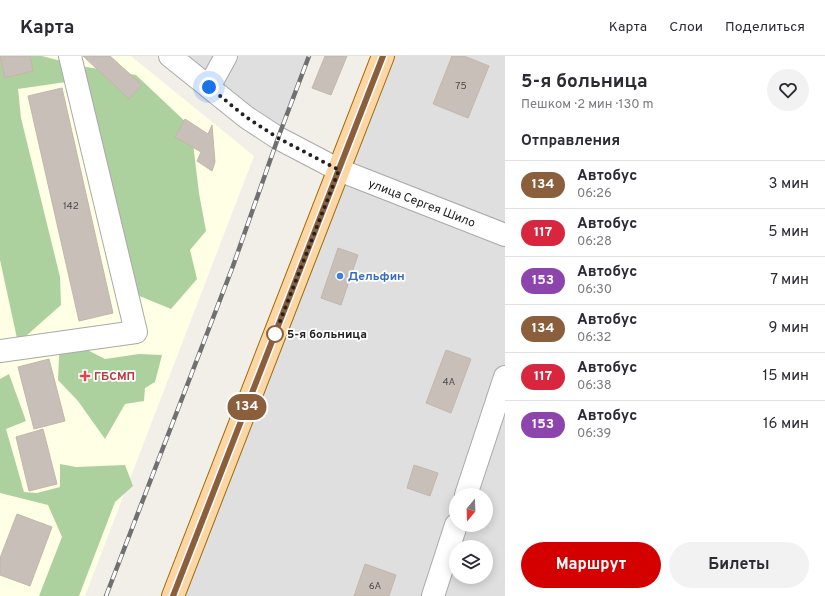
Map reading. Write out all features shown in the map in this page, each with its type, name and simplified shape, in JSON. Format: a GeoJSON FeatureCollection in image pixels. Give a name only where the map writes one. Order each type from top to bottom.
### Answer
{"type":"FeatureCollection","features":[{"type":"Feature","properties":{"kind":"main road"},"geometry":{"type":"LineString","coordinates":[[173,596],[383,56]]}},
{"type":"Feature","properties":{"kind":"street"},"geometry":{"type":"LineString","coordinates":[[0,351],[136,332],[70,56]]}},
{"type":"Feature","properties":{"kind":"street","name":"улица Сергея Шило"},"geometry":{"type":"LineString","coordinates":[[170,56],[246,117],[278,138],[339,170],[505,235]]}},
{"type":"Feature","properties":{"kind":"street"},"geometry":{"type":"LineString","coordinates":[[209,87],[226,56]]}},
{"type":"Feature","properties":{"kind":"street"},"geometry":{"type":"LineString","coordinates":[[468,488],[505,377]]}},
{"type":"Feature","properties":{"kind":"street"},"geometry":{"type":"LineString","coordinates":[[433,596],[454,532]]}},
{"type":"Feature","properties":{"kind":"shaded area","name":"ГБСМП"},"geometry":{"type":"Polygon","coordinates":[[[0,56],[131,56],[254,156],[85,596],[0,596],[0,56]]]}},
{"type":"Feature","properties":{"kind":"shaded area"},"geometry":{"type":"Polygon","coordinates":[[[170,56],[309,56],[278,138],[170,56]]]}},
{"type":"Feature","properties":{"kind":"shaded area"},"geometry":{"type":"Polygon","coordinates":[[[383,56],[505,56],[505,596],[173,596],[383,56]]]}},
{"type":"Feature","properties":{"kind":"green space"},"geometry":{"type":"Polygon","coordinates":[[[0,56],[42,56],[80,66],[136,75],[191,127],[199,193],[206,231],[190,250],[197,279],[171,309],[137,295],[66,82],[18,89],[21,118],[60,277],[61,305],[18,343],[0,260],[0,56]]]}},
{"type":"Feature","properties":{"kind":"green space"},"geometry":{"type":"Polygon","coordinates":[[[60,336],[105,359],[139,354],[162,355],[155,382],[145,388],[144,401],[125,404],[105,439],[78,401],[58,380],[60,336]]]}},
{"type":"Feature","properties":{"kind":"green space"},"geometry":{"type":"Polygon","coordinates":[[[9,374],[26,421],[6,429],[24,492],[37,493],[60,487],[60,464],[76,467],[125,465],[133,486],[115,502],[79,596],[39,596],[62,537],[48,505],[0,493],[0,379],[9,374]]]}},
{"type":"Feature","properties":{"kind":"building"},"geometry":{"type":"Polygon","coordinates":[[[0,56],[30,56],[33,71],[5,78],[0,56]]]}},
{"type":"Feature","properties":{"kind":"building"},"geometry":{"type":"Polygon","coordinates":[[[83,56],[110,56],[142,85],[129,99],[83,56]]]}},
{"type":"Feature","properties":{"kind":"building"},"geometry":{"type":"Polygon","coordinates":[[[325,56],[347,56],[331,95],[312,88],[325,56]]]}},
{"type":"Feature","properties":{"kind":"building"},"geometry":{"type":"Polygon","coordinates":[[[452,56],[464,56],[489,66],[468,118],[433,104],[452,56]]]}},
{"type":"Feature","properties":{"kind":"building"},"geometry":{"type":"Polygon","coordinates":[[[62,88],[113,313],[79,321],[28,96],[62,88]]]}},
{"type":"Feature","properties":{"kind":"building"},"geometry":{"type":"Polygon","coordinates":[[[185,119],[208,134],[212,125],[215,162],[212,171],[197,161],[201,152],[175,137],[185,119]]]}},
{"type":"Feature","properties":{"kind":"building","name":"Дельфин"},"geometry":{"type":"Polygon","coordinates":[[[338,248],[358,255],[341,305],[321,298],[338,248]]]}},
{"type":"Feature","properties":{"kind":"building"},"geometry":{"type":"Polygon","coordinates":[[[446,350],[471,359],[451,413],[426,403],[446,350]]]}},
{"type":"Feature","properties":{"kind":"building"},"geometry":{"type":"Polygon","coordinates":[[[49,359],[65,421],[34,429],[18,367],[49,359]]]}},
{"type":"Feature","properties":{"kind":"building"},"geometry":{"type":"Polygon","coordinates":[[[43,429],[57,484],[29,491],[16,437],[43,429]]]}},
{"type":"Feature","properties":{"kind":"building"},"geometry":{"type":"Polygon","coordinates":[[[414,465],[438,473],[430,496],[407,488],[414,465]]]}},
{"type":"Feature","properties":{"kind":"building"},"geometry":{"type":"Polygon","coordinates":[[[17,514],[52,527],[30,586],[0,575],[0,558],[17,514]]]}},
{"type":"Feature","properties":{"kind":"building"},"geometry":{"type":"Polygon","coordinates":[[[365,564],[396,575],[389,596],[354,596],[365,564]]]}},
{"type":"Feature","properties":{"kind":"railway"},"geometry":{"type":"LineString","coordinates":[[106,596],[233,266],[278,138],[309,56]]}},
{"type":"Feature","properties":{"kind":"bus line","name":"134"},"geometry":{"type":"LineString","coordinates":[[173,596],[383,56]]}},
{"type":"Feature","properties":{"kind":"place","name":"Дельфин"},"geometry":{"type":"Point","coordinates":[340,276]}},
{"type":"Feature","properties":{"kind":"place","name":"5-я больница"},"geometry":{"type":"Point","coordinates":[275,334]}},
{"type":"Feature","properties":{"kind":"place","name":"ГБСМП"},"geometry":{"type":"Point","coordinates":[85,376]}},
{"type":"Feature","properties":{"kind":"route"},"geometry":{"type":"LineString","coordinates":[[209,87],[246,117],[278,138],[339,170],[275,334]]}}]}
